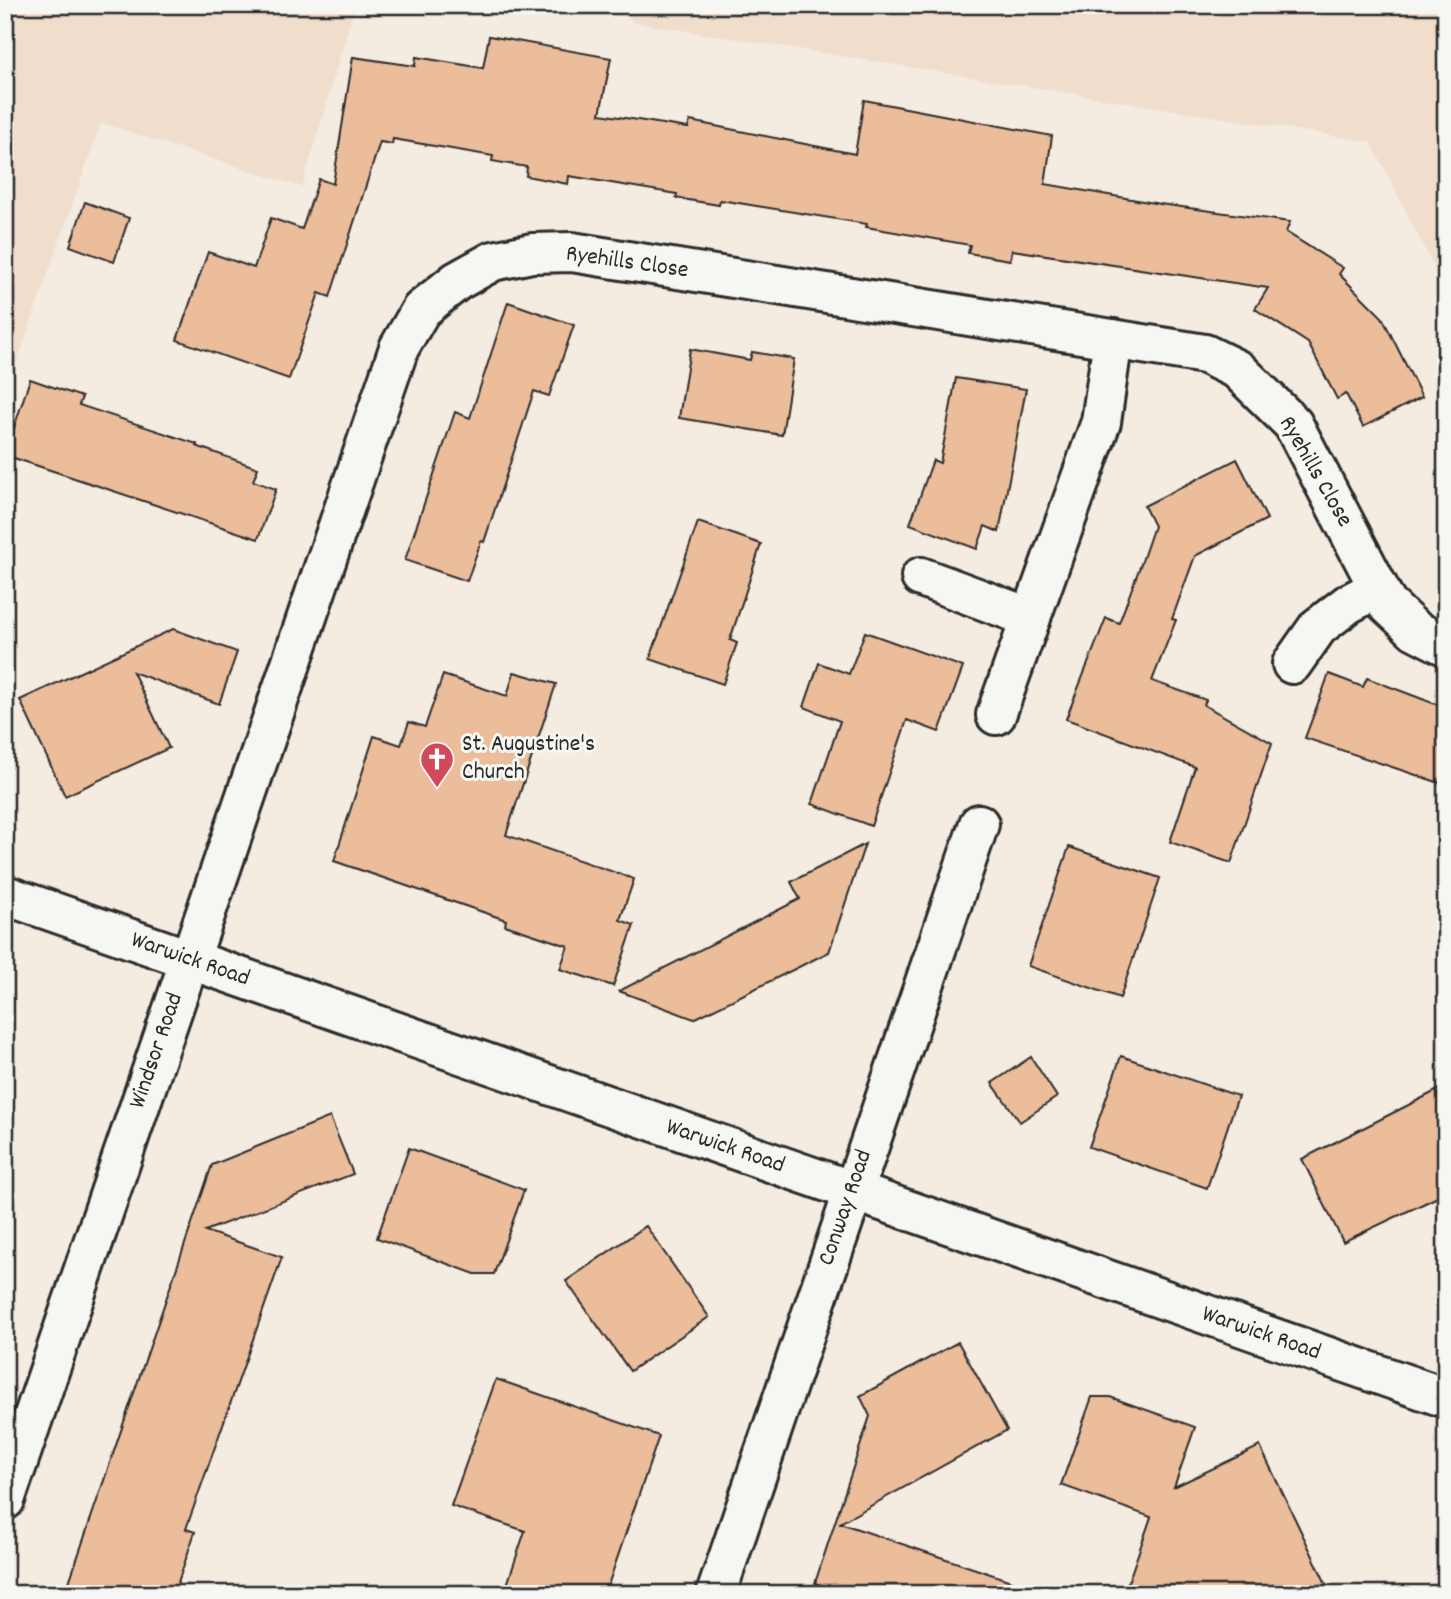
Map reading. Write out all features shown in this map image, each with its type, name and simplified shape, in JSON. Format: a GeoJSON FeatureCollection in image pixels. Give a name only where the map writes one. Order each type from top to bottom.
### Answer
{"type":"FeatureCollection","features":[{"type":"Feature","properties":{"kind":"street","name":"Ryehills Close"},"geometry":{"type":"LineString","coordinates":[[326,562],[399,348],[421,310],[457,281],[492,261],[532,253],[572,252],[1205,354],[1238,370],[1265,393],[1293,424],[1387,604],[1415,630],[1446,646]]}},
{"type":"Feature","properties":{"kind":"street"},"geometry":{"type":"LineString","coordinates":[[996,715],[1101,422],[1113,339]]}},
{"type":"Feature","properties":{"kind":"street","name":"Windsor Road"},"geometry":{"type":"LineString","coordinates":[[5,1500],[326,562]]}},
{"type":"Feature","properties":{"kind":"street"},"geometry":{"type":"LineString","coordinates":[[921,578],[1031,618]]}},
{"type":"Feature","properties":{"kind":"street"},"geometry":{"type":"LineString","coordinates":[[1292,664],[1318,627],[1348,604],[1378,588]]}},
{"type":"Feature","properties":{"kind":"street","name":"Conway Road"},"geometry":{"type":"LineString","coordinates":[[716,1594],[851,1191],[979,824]]}},
{"type":"Feature","properties":{"kind":"street","name":"Warwick Road"},"geometry":{"type":"LineString","coordinates":[[5,895],[1446,1398]]}},
{"type":"Feature","properties":{"kind":"shaded area"},"geometry":{"type":"Polygon","coordinates":[[[5,5],[355,5],[302,187],[101,123],[5,396],[5,5]]]}},
{"type":"Feature","properties":{"kind":"shaded area"},"geometry":{"type":"Polygon","coordinates":[[[624,5],[1446,5],[1446,291],[1371,142],[632,22],[624,5]]]}},
{"type":"Feature","properties":{"kind":"building"},"geometry":{"type":"Polygon","coordinates":[[[489,36],[611,58],[600,114],[688,128],[690,121],[855,154],[864,100],[1052,136],[1045,184],[1160,204],[1290,222],[1286,232],[1343,268],[1339,274],[1382,317],[1422,397],[1363,427],[1346,394],[1337,399],[1308,343],[1255,309],[1268,288],[1012,250],[1010,260],[968,253],[970,245],[866,227],[867,224],[720,200],[719,205],[676,198],[677,194],[569,176],[568,184],[526,176],[527,167],[492,161],[493,156],[393,139],[392,144],[380,142],[330,297],[319,293],[289,379],[177,340],[208,252],[254,268],[271,218],[302,229],[319,179],[333,184],[353,57],[415,66],[416,57],[483,68],[489,36]]]}},
{"type":"Feature","properties":{"kind":"building"},"geometry":{"type":"Polygon","coordinates":[[[85,202],[129,218],[114,262],[70,246],[85,202]]]}},
{"type":"Feature","properties":{"kind":"building"},"geometry":{"type":"Polygon","coordinates":[[[508,302],[574,325],[549,396],[534,391],[484,542],[481,541],[467,581],[405,560],[455,412],[470,418],[508,302]]]}},
{"type":"Feature","properties":{"kind":"building"},"geometry":{"type":"Polygon","coordinates":[[[690,349],[750,360],[752,352],[794,359],[782,435],[679,418],[690,349]]]}},
{"type":"Feature","properties":{"kind":"building"},"geometry":{"type":"Polygon","coordinates":[[[956,378],[1026,389],[999,532],[985,526],[977,549],[910,524],[933,460],[940,463],[956,378]]]}},
{"type":"Feature","properties":{"kind":"building"},"geometry":{"type":"Polygon","coordinates":[[[30,379],[82,397],[79,405],[197,444],[196,446],[258,468],[253,481],[276,489],[258,539],[5,455],[30,379]]]}},
{"type":"Feature","properties":{"kind":"building"},"geometry":{"type":"Polygon","coordinates":[[[1237,459],[1267,519],[1195,556],[1172,619],[1176,620],[1152,681],[1206,700],[1204,705],[1272,743],[1231,863],[1170,842],[1195,767],[1066,719],[1106,618],[1119,623],[1142,561],[1154,526],[1144,506],[1237,459]]]}},
{"type":"Feature","properties":{"kind":"building"},"geometry":{"type":"Polygon","coordinates":[[[698,522],[761,544],[730,640],[737,643],[723,684],[650,659],[698,522]]]}},
{"type":"Feature","properties":{"kind":"building"},"geometry":{"type":"Polygon","coordinates":[[[173,629],[237,652],[219,704],[133,672],[169,748],[65,796],[20,700],[173,629]]]}},
{"type":"Feature","properties":{"kind":"building"},"geometry":{"type":"Polygon","coordinates":[[[865,632],[963,667],[939,732],[907,720],[871,826],[812,804],[840,721],[804,707],[819,663],[849,674],[865,632]]]}},
{"type":"Feature","properties":{"kind":"building"},"geometry":{"type":"Polygon","coordinates":[[[514,672],[556,684],[506,835],[634,879],[620,920],[634,925],[613,986],[560,969],[568,946],[505,925],[506,920],[334,861],[374,736],[401,745],[409,722],[425,727],[443,675],[507,696],[514,672]]]}},
{"type":"Feature","properties":{"kind":"building"},"geometry":{"type":"Polygon","coordinates":[[[1329,674],[1363,687],[1367,678],[1446,708],[1446,785],[1305,738],[1329,674]]]}},
{"type":"Feature","properties":{"kind":"building"},"geometry":{"type":"Polygon","coordinates":[[[865,844],[829,952],[694,1019],[619,991],[800,899],[791,882],[865,844]]]}},
{"type":"Feature","properties":{"kind":"building"},"geometry":{"type":"Polygon","coordinates":[[[1069,847],[1160,878],[1120,998],[1028,966],[1069,847]]]}},
{"type":"Feature","properties":{"kind":"building"},"geometry":{"type":"Polygon","coordinates":[[[1121,1056],[1238,1096],[1207,1188],[1089,1147],[1121,1056]]]}},
{"type":"Feature","properties":{"kind":"building"},"geometry":{"type":"Polygon","coordinates":[[[1031,1057],[1057,1097],[1020,1122],[992,1083],[1031,1057]]]}},
{"type":"Feature","properties":{"kind":"building"},"geometry":{"type":"Polygon","coordinates":[[[1446,1086],[1446,1193],[1343,1242],[1302,1159],[1446,1086]]]}},
{"type":"Feature","properties":{"kind":"building"},"geometry":{"type":"Polygon","coordinates":[[[330,1117],[353,1174],[205,1231],[282,1257],[186,1529],[195,1532],[174,1594],[65,1594],[212,1165],[330,1117]]]}},
{"type":"Feature","properties":{"kind":"building"},"geometry":{"type":"Polygon","coordinates":[[[409,1148],[524,1190],[494,1274],[475,1274],[377,1238],[409,1148]]]}},
{"type":"Feature","properties":{"kind":"building"},"geometry":{"type":"Polygon","coordinates":[[[646,1226],[709,1317],[630,1371],[566,1281],[646,1226]]]}},
{"type":"Feature","properties":{"kind":"building"},"geometry":{"type":"Polygon","coordinates":[[[958,1342],[1007,1430],[840,1523],[1026,1586],[1025,1594],[848,1594],[815,1583],[870,1416],[860,1396],[958,1342]]]}},
{"type":"Feature","properties":{"kind":"building"},"geometry":{"type":"Polygon","coordinates":[[[496,1379],[659,1436],[605,1594],[504,1594],[525,1531],[451,1506],[496,1379]]]}},
{"type":"Feature","properties":{"kind":"building"},"geometry":{"type":"Polygon","coordinates":[[[1092,1397],[1110,1397],[1195,1427],[1174,1487],[1260,1446],[1331,1594],[1124,1594],[1151,1517],[1061,1485],[1092,1397]]]}},
{"type":"Feature","properties":{"kind":"place","name":"St. Augustine's Church"},"geometry":{"type":"Point","coordinates":[437,789]}}]}
